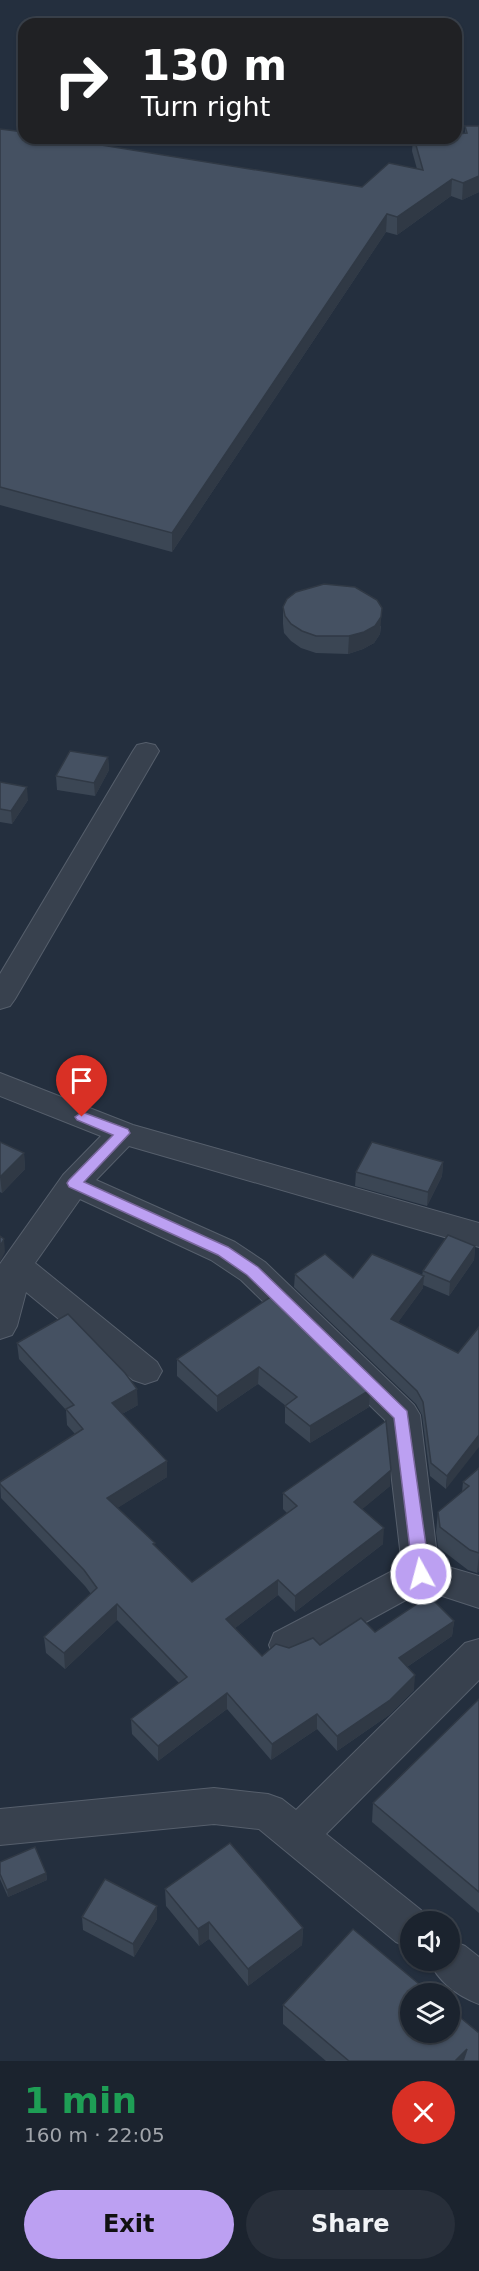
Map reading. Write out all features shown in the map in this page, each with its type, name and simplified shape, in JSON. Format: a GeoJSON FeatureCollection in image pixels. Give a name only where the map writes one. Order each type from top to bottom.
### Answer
{"type":"FeatureCollection","features":[{"type":"Feature","properties":{"kind":"street"},"geometry":{"type":"LineString","coordinates":[[4,983],[146,751]]}},
{"type":"Feature","properties":{"kind":"street"},"geometry":{"type":"LineString","coordinates":[[0,1084],[123,1133],[479,1236]]}},
{"type":"Feature","properties":{"kind":"street"},"geometry":{"type":"LineString","coordinates":[[2,1315],[16,1265],[74,1183],[123,1133]]}},
{"type":"Feature","properties":{"kind":"street"},"geometry":{"type":"LineString","coordinates":[[74,1183],[223,1251],[253,1271],[402,1415],[421,1574]]}},
{"type":"Feature","properties":{"kind":"street"},"geometry":{"type":"LineString","coordinates":[[16,1265],[145,1371]]}},
{"type":"Feature","properties":{"kind":"street"},"geometry":{"type":"LineString","coordinates":[[288,1646],[421,1574],[479,1592]]}},
{"type":"Feature","properties":{"kind":"street"},"geometry":{"type":"LineString","coordinates":[[297,1836],[479,1655]]}},
{"type":"Feature","properties":{"kind":"street"},"geometry":{"type":"LineString","coordinates":[[0,1827],[214,1806],[268,1812],[400,1919]]}},
{"type":"Feature","properties":{"kind":"street"},"geometry":{"type":"LineString","coordinates":[[460,1968],[479,1984]]}},
{"type":"Feature","properties":{"kind":"building"},"geometry":{"type":"Polygon","coordinates":[[[465,126],[479,126],[479,176],[463,183],[452,179],[397,217],[387,214],[172,533],[0,487],[0,129],[18,131],[18,144],[95,144],[362,187],[389,163],[423,170],[416,144],[462,144],[462,133],[467,133],[465,126]]]}},
{"type":"Feature","properties":{"kind":"building"},"geometry":{"type":"Polygon","coordinates":[[[324,584],[355,587],[377,600],[382,608],[381,617],[375,626],[349,636],[316,636],[291,624],[285,616],[283,607],[287,599],[296,592],[324,584]]]}},
{"type":"Feature","properties":{"kind":"building"},"geometry":{"type":"Polygon","coordinates":[[[70,751],[108,757],[94,783],[56,776],[70,751]]]}},
{"type":"Feature","properties":{"kind":"building"},"geometry":{"type":"Polygon","coordinates":[[[0,782],[27,787],[11,811],[0,809],[0,782]]]}},
{"type":"Feature","properties":{"kind":"building"},"geometry":{"type":"Polygon","coordinates":[[[0,1142],[24,1153],[0,1177],[0,1142]]]}},
{"type":"Feature","properties":{"kind":"building"},"geometry":{"type":"Polygon","coordinates":[[[372,1142],[443,1162],[428,1192],[356,1172],[372,1142]]]}},
{"type":"Feature","properties":{"kind":"building"},"geometry":{"type":"Polygon","coordinates":[[[448,1235],[475,1246],[450,1282],[423,1271],[448,1235]]]}},
{"type":"Feature","properties":{"kind":"building"},"geometry":{"type":"Polygon","coordinates":[[[325,1254],[353,1278],[372,1254],[424,1276],[391,1319],[458,1353],[479,1327],[479,1435],[447,1476],[431,1463],[423,1402],[417,1391],[295,1274],[325,1254]]]}},
{"type":"Feature","properties":{"kind":"building"},"geometry":{"type":"Polygon","coordinates":[[[272,1296],[370,1390],[310,1426],[285,1406],[297,1397],[259,1367],[217,1396],[177,1359],[272,1296]]]}},
{"type":"Feature","properties":{"kind":"building"},"geometry":{"type":"Polygon","coordinates":[[[68,1314],[125,1373],[137,1389],[112,1403],[167,1461],[107,1498],[192,1582],[297,1506],[283,1493],[386,1421],[391,1470],[354,1502],[384,1528],[295,1596],[278,1580],[226,1619],[262,1656],[276,1644],[289,1648],[313,1638],[320,1645],[361,1618],[375,1632],[429,1596],[454,1621],[399,1658],[415,1675],[390,1700],[337,1736],[317,1714],[272,1744],[227,1693],[158,1746],[131,1719],[187,1677],[117,1604],[64,1653],[44,1637],[97,1588],[84,1570],[0,1482],[83,1429],[66,1409],[74,1405],[17,1343],[68,1314]]]}},
{"type":"Feature","properties":{"kind":"building"},"geometry":{"type":"Polygon","coordinates":[[[479,1468],[479,1553],[470,1550],[440,1527],[438,1512],[469,1486],[463,1482],[479,1468]]]}},
{"type":"Feature","properties":{"kind":"building"},"geometry":{"type":"Polygon","coordinates":[[[479,1699],[479,1892],[373,1803],[479,1699]]]}},
{"type":"Feature","properties":{"kind":"building"},"geometry":{"type":"Polygon","coordinates":[[[230,1843],[303,1928],[248,1969],[209,1922],[198,1929],[165,1889],[230,1843]]]}},
{"type":"Feature","properties":{"kind":"building"},"geometry":{"type":"Polygon","coordinates":[[[35,1847],[46,1873],[7,1890],[0,1874],[0,1862],[35,1847]]]}},
{"type":"Feature","properties":{"kind":"building"},"geometry":{"type":"Polygon","coordinates":[[[105,1879],[157,1906],[133,1944],[82,1917],[105,1879]]]}},
{"type":"Feature","properties":{"kind":"building"},"geometry":{"type":"Polygon","coordinates":[[[353,1929],[400,1968],[400,1971],[403,1971],[418,1983],[400,1983],[400,2043],[460,2043],[460,2017],[479,2033],[479,2061],[463,2061],[467,2049],[455,2061],[349,2061],[283,2005],[353,1929]]]}},
{"type":"Feature","properties":{"kind":"route"},"geometry":{"type":"LineString","coordinates":[[82,1117],[123,1133],[74,1183],[223,1251],[253,1271],[402,1415],[421,1574]]}}]}
